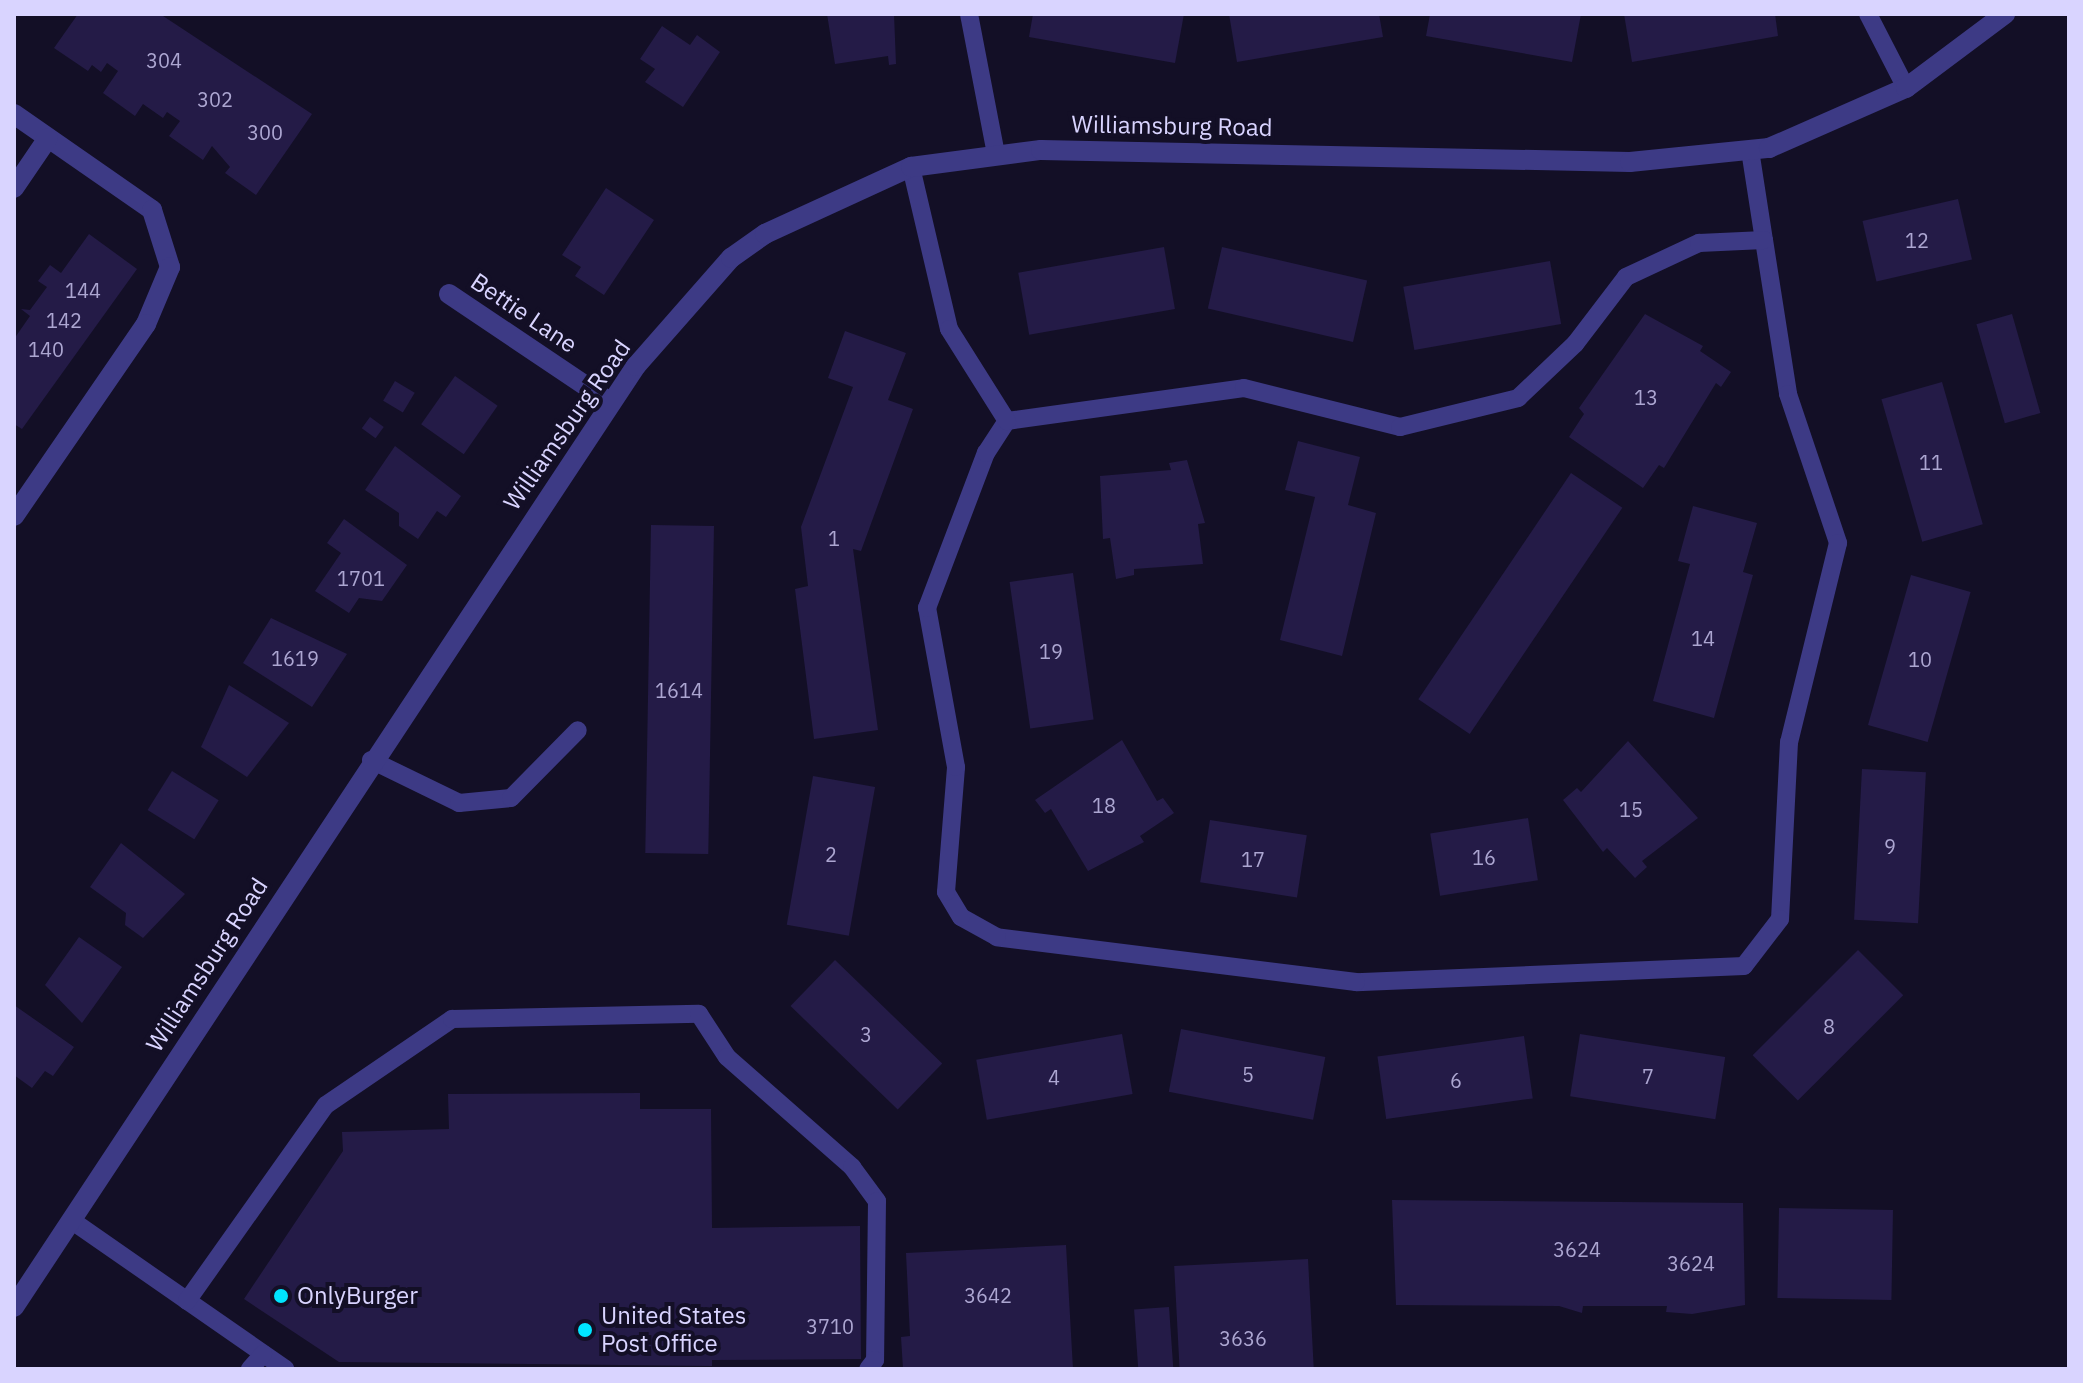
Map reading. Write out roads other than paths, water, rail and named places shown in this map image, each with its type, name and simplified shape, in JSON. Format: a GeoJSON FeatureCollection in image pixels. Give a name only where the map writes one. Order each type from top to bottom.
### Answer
{"type":"FeatureCollection","features":[{"type":"Feature","properties":{"kind":"street","name":"Williamsburg Road"},"geometry":{"type":"LineString","coordinates":[[14,1307],[371,760],[611,403],[731,258],[811,208],[911,167],[996,154],[1630,162],[1750,150],[1796,141],[1906,88],[2005,14]]}},
{"type":"Feature","properties":{"kind":"street"},"geometry":{"type":"LineString","coordinates":[[14,114],[152,210],[170,267],[146,324],[14,516]]}},
{"type":"Feature","properties":{"kind":"street"},"geometry":{"type":"LineString","coordinates":[[14,188],[48,138]]}},
{"type":"Feature","properties":{"kind":"street","name":"Bettie Lane"},"geometry":{"type":"LineString","coordinates":[[449,294],[611,403]]}},
{"type":"Feature","properties":{"kind":"lane"},"geometry":{"type":"LineString","coordinates":[[969,14],[996,154]]}},
{"type":"Feature","properties":{"kind":"lane"},"geometry":{"type":"LineString","coordinates":[[1868,14],[1906,88]]}},
{"type":"Feature","properties":{"kind":"lane"},"geometry":{"type":"LineString","coordinates":[[1750,150],[1788,394],[1838,543],[1789,742],[1780,919],[1744,966],[1356,982],[997,937],[961,917],[946,892],[956,767],[927,608],[986,453],[1007,421],[1244,388],[1400,427],[1518,398],[1575,344],[1626,277],[1699,243],[1764,240]]}},
{"type":"Feature","properties":{"kind":"lane"},"geometry":{"type":"LineString","coordinates":[[911,167],[949,329],[1007,421]]}},
{"type":"Feature","properties":{"kind":"lane"},"geometry":{"type":"LineString","coordinates":[[371,760],[459,803],[511,798],[578,730]]}},
{"type":"Feature","properties":{"kind":"lane"},"geometry":{"type":"LineString","coordinates":[[187,1301],[326,1105],[440,1025],[452,1019],[699,1014],[727,1057],[852,1167],[877,1201],[875,1360],[868,1369]]}},
{"type":"Feature","properties":{"kind":"lane"},"geometry":{"type":"LineString","coordinates":[[71,1220],[285,1369]]}},
{"type":"Feature","properties":{"kind":"lane"},"geometry":{"type":"LineString","coordinates":[[250,1369],[263,1354]]}},
{"type":"Feature","properties":{"kind":"place","name":"OnlyBurger"},"geometry":{"type":"Point","coordinates":[281,1296]}},
{"type":"Feature","properties":{"kind":"place","name":"United States Post Office"},"geometry":{"type":"Point","coordinates":[585,1330]}}]}
